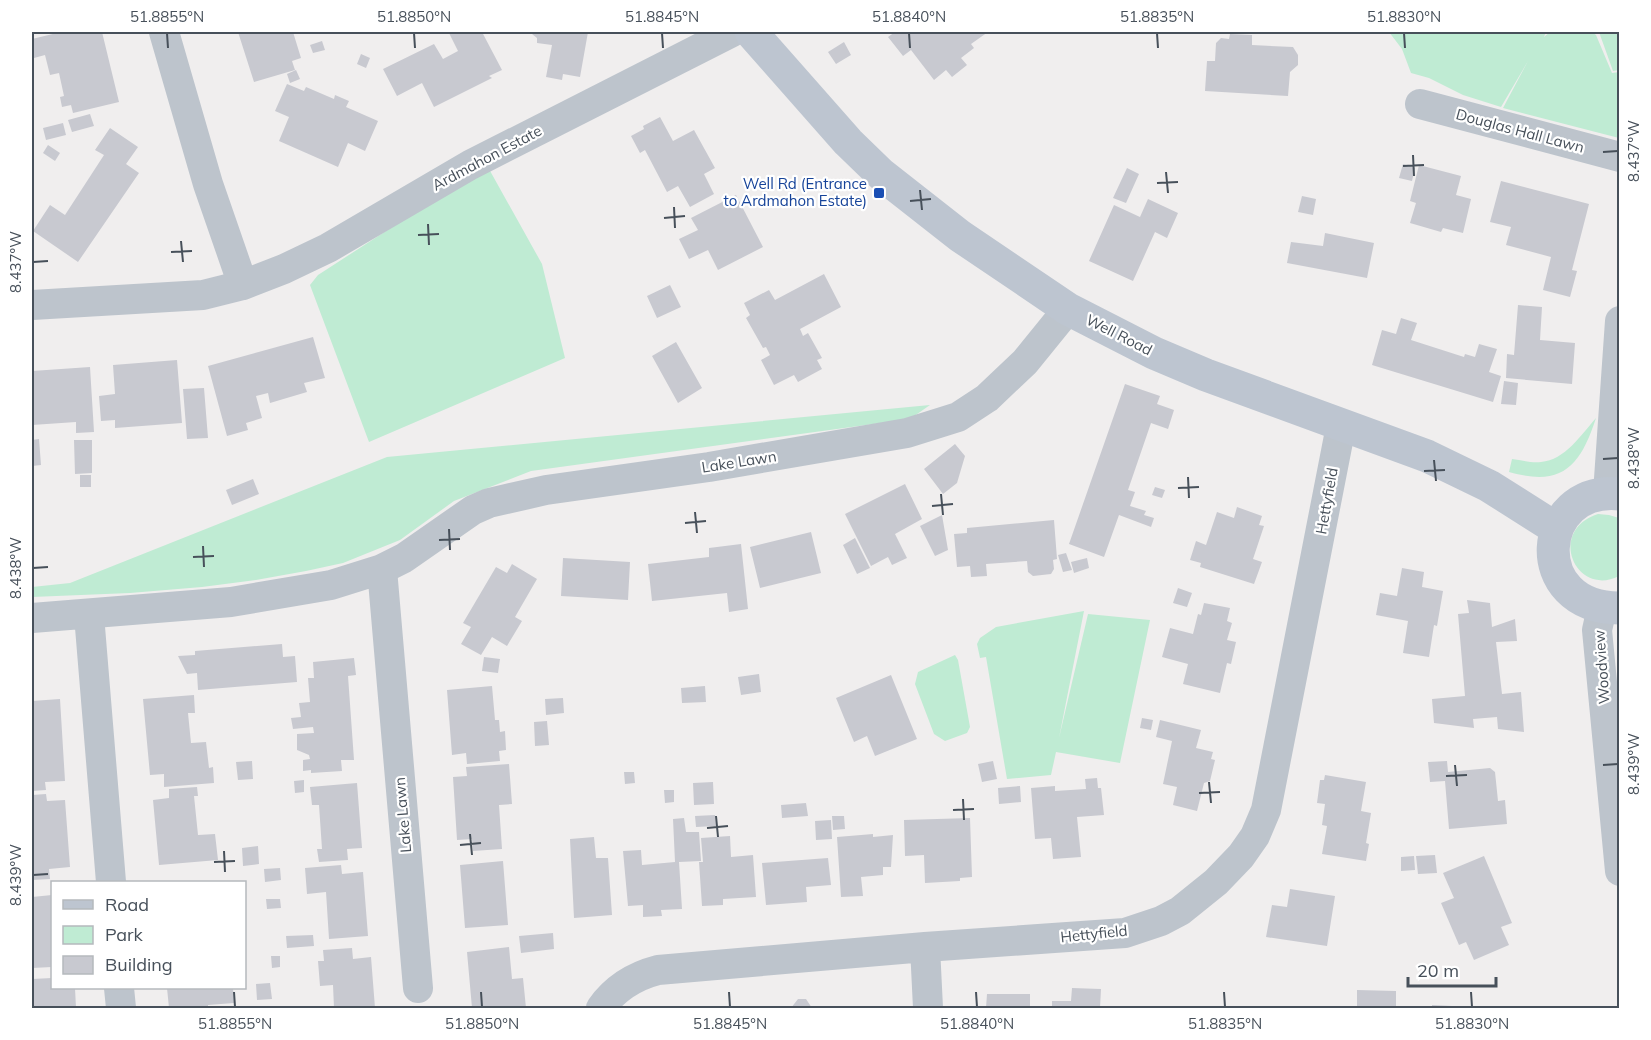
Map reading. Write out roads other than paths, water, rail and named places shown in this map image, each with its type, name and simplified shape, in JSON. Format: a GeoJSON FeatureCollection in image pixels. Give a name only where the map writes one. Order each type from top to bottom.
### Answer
{"type":"FeatureCollection","features":[{"type":"Feature","properties":{"kind":"main road","name":"Well Road"},"geometry":{"type":"LineString","coordinates":[[751,32],[848,142],[881,174],[960,236],[1068,309],[1154,353],[1215,379],[1427,456],[1490,486],[1557,529]]}},
{"type":"Feature","properties":{"kind":"main road"},"geometry":{"type":"LineString","coordinates":[[1611,608],[1586,603],[1571,593],[1560,580],[1554,563],[1552,546],[1557,529],[1565,515],[1577,503],[1592,496],[1614,493]]}},
{"type":"Feature","properties":{"kind":"street"},"geometry":{"type":"LineString","coordinates":[[164,32],[208,184],[243,285]]}},
{"type":"Feature","properties":{"kind":"street","name":"Ardmahon Estate"},"geometry":{"type":"LineString","coordinates":[[32,305],[203,295],[243,285],[328,248],[470,165],[732,32]]}},
{"type":"Feature","properties":{"kind":"street","name":"Douglas Hall Lawn"},"geometry":{"type":"LineString","coordinates":[[1420,104],[1620,158]]}},
{"type":"Feature","properties":{"kind":"street","name":"Lake Lawn"},"geometry":{"type":"LineString","coordinates":[[32,618],[231,602],[277,596],[345,582],[382,569],[404,558],[473,510],[489,503],[546,490],[709,467],[907,433],[958,417],[987,398],[1018,369],[1068,309]]}},
{"type":"Feature","properties":{"kind":"street"},"geometry":{"type":"LineString","coordinates":[[1614,493],[1620,321]]}},
{"type":"Feature","properties":{"kind":"street","name":"Hettyfield"},"geometry":{"type":"LineString","coordinates":[[602,1008],[625,985],[641,974],[658,970],[925,946],[1106,935],[1134,931],[1161,921],[1179,911],[1216,882],[1241,856],[1255,837],[1266,810],[1341,426]]}},
{"type":"Feature","properties":{"kind":"street","name":"Lake Lawn"},"geometry":{"type":"LineString","coordinates":[[382,569],[418,988]]}},
{"type":"Feature","properties":{"kind":"street","name":"Woodview"},"geometry":{"type":"LineString","coordinates":[[1611,608],[1597,630],[1620,871]]}},
{"type":"Feature","properties":{"kind":"street"},"geometry":{"type":"LineString","coordinates":[[89,615],[111,881]]}},
{"type":"Feature","properties":{"kind":"street"},"geometry":{"type":"LineString","coordinates":[[925,946],[928,1008]]}},
{"type":"Feature","properties":{"kind":"street"},"geometry":{"type":"LineString","coordinates":[[119,989],[121,1008]]}},
{"type":"Feature","properties":{"kind":"place","name":"Well Rd (Entrance to Ardmahon Estate)"},"geometry":{"type":"Point","coordinates":[879,193]}}]}
